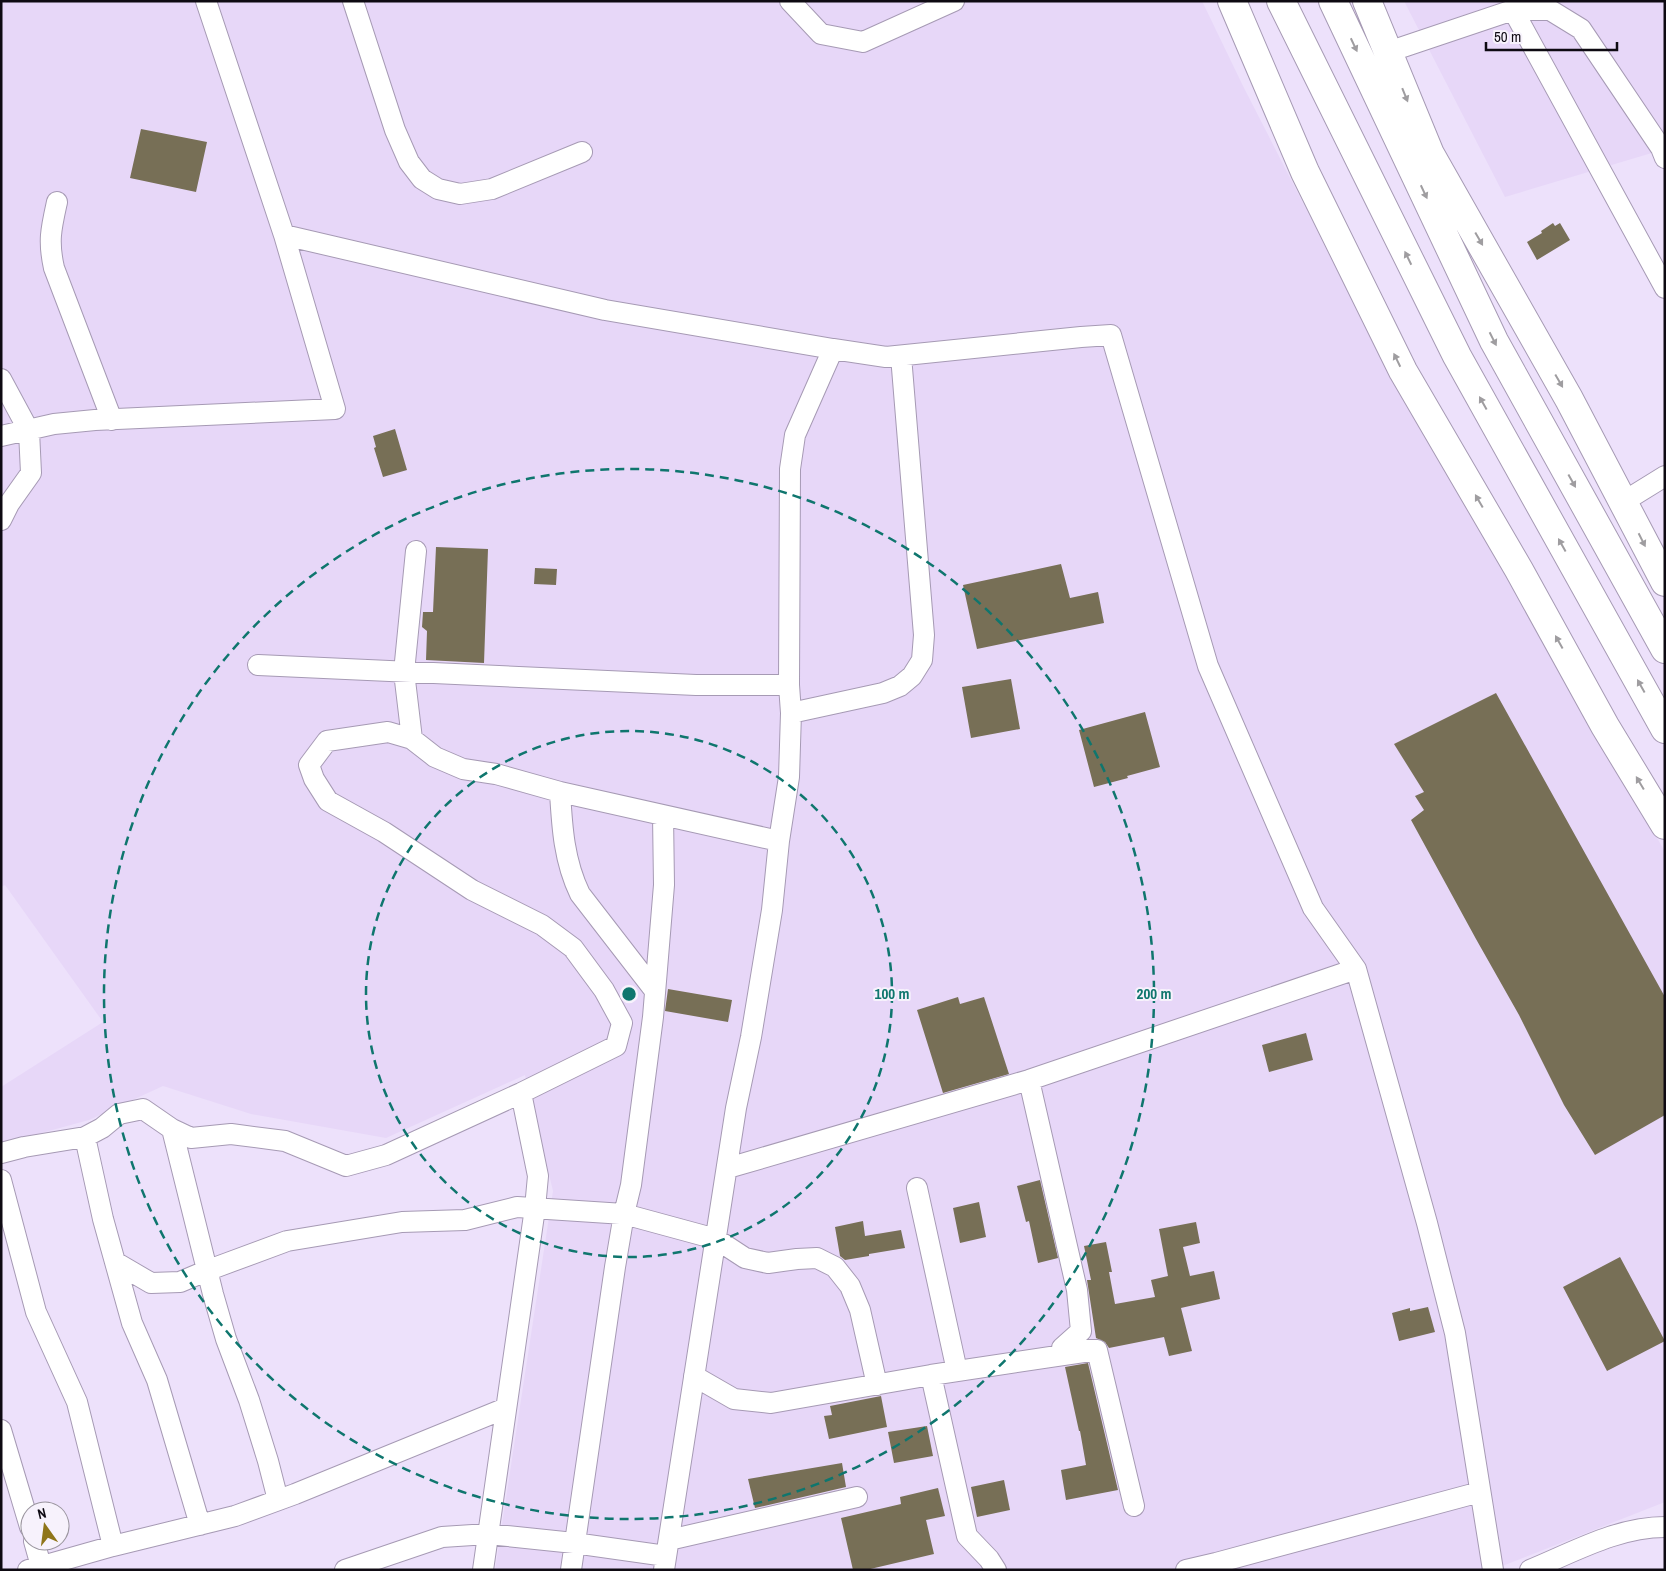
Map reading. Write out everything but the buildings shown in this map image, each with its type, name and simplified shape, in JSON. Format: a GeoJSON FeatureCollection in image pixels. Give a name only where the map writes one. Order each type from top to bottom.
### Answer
{"type":"FeatureCollection","features":[{"type":"Feature","properties":{"kind":"highway"},"geometry":{"type":"LineString","coordinates":[[1232,1],[1305,172],[1402,371],[1519,570],[1605,726],[1665,825]]}},
{"type":"Feature","properties":{"kind":"highway"},"geometry":{"type":"LineString","coordinates":[[1281,1],[1457,356],[1665,729]]}},
{"type":"Feature","properties":{"kind":"highway"},"geometry":{"type":"LineString","coordinates":[[1333,1],[1494,341],[1665,649]]}},
{"type":"Feature","properties":{"kind":"highway"},"geometry":{"type":"LineString","coordinates":[[1367,1],[1430,154],[1565,390],[1665,582]]}},
{"type":"Feature","properties":{"kind":"street"},"geometry":{"type":"LineString","coordinates":[[1,436],[54,424],[335,409],[284,235],[206,1]]}},
{"type":"Feature","properties":{"kind":"street"},"geometry":{"type":"LineString","coordinates":[[353,1],[395,130],[409,162],[422,179],[438,189],[460,194],[492,189],[582,152]]}},
{"type":"Feature","properties":{"kind":"street"},"geometry":{"type":"LineString","coordinates":[[790,1],[821,34],[863,42],[954,1]]}},
{"type":"Feature","properties":{"kind":"street"},"geometry":{"type":"LineString","coordinates":[[1388,52],[1513,10],[1550,10],[1581,29],[1661,148],[1665,158]]}},
{"type":"Feature","properties":{"kind":"street"},"geometry":{"type":"LineString","coordinates":[[1513,10],[1665,288]]}},
{"type":"Feature","properties":{"kind":"street"},"geometry":{"type":"LineString","coordinates":[[57,202],[50,229],[50,248],[54,268],[112,420]]}},
{"type":"Feature","properties":{"kind":"street"},"geometry":{"type":"LineString","coordinates":[[284,235],[605,310],[886,358],[1081,336],[1111,335],[1208,666],[1314,908],[1356,969],[1427,1223],[1455,1333],[1493,1570]]}},
{"type":"Feature","properties":{"kind":"street"},"geometry":{"type":"LineString","coordinates":[[666,1555],[736,1108],[752,1037],[772,910],[779,841],[789,777],[791,713],[788,576],[791,460],[795,435],[833,348]]}},
{"type":"Feature","properties":{"kind":"street"},"geometry":{"type":"LineString","coordinates":[[791,713],[883,693],[900,686],[912,676],[922,660],[924,635],[901,356]]}},
{"type":"Feature","properties":{"kind":"street"},"geometry":{"type":"LineString","coordinates":[[1,379],[29,431],[30,473],[9,504],[1,520]]}},
{"type":"Feature","properties":{"kind":"street"},"geometry":{"type":"LineString","coordinates":[[1623,502],[1665,476]]}},
{"type":"Feature","properties":{"kind":"street"},"geometry":{"type":"LineString","coordinates":[[412,739],[404,672],[416,551]]}},
{"type":"Feature","properties":{"kind":"street"},"geometry":{"type":"LineString","coordinates":[[258,665],[696,685],[789,685]]}},
{"type":"Feature","properties":{"kind":"street"},"geometry":{"type":"LineString","coordinates":[[1,1153],[24,1147],[85,1137],[102,1128],[119,1114],[143,1108],[172,1128],[191,1138],[231,1134],[285,1141],[346,1166],[386,1155],[521,1093],[616,1046],[622,1023],[604,990],[573,948],[542,925],[472,890],[384,832],[328,801],[314,779],[309,765],[327,741],[388,732],[412,739],[435,757],[462,769],[496,774],[560,792],[779,841]]}},
{"type":"Feature","properties":{"kind":"street"},"geometry":{"type":"LineString","coordinates":[[560,792],[566,852],[572,877],[580,894],[655,991]]}},
{"type":"Feature","properties":{"kind":"street"},"geometry":{"type":"LineString","coordinates":[[571,1570],[624,1214],[632,1185],[655,991],[664,885],[663,815]]}},
{"type":"Feature","properties":{"kind":"street"},"geometry":{"type":"LineString","coordinates":[[728,1168],[1029,1080],[1356,969]]}},
{"type":"Feature","properties":{"kind":"street"},"geometry":{"type":"LineString","coordinates":[[1029,1080],[1077,1290],[1081,1331],[1062,1348],[1097,1350]]}},
{"type":"Feature","properties":{"kind":"street"},"geometry":{"type":"LineString","coordinates":[[483,1570],[538,1176],[521,1093]]}},
{"type":"Feature","properties":{"kind":"street"},"geometry":{"type":"LineString","coordinates":[[172,1128],[206,1270],[226,1339],[249,1400],[278,1500]]}},
{"type":"Feature","properties":{"kind":"street"},"geometry":{"type":"LineString","coordinates":[[85,1137],[103,1219],[132,1322],[157,1380],[200,1524]]}},
{"type":"Feature","properties":{"kind":"street"},"geometry":{"type":"LineString","coordinates":[[1,1180],[36,1312],[77,1402],[113,1546]]}},
{"type":"Feature","properties":{"kind":"street"},"geometry":{"type":"LineString","coordinates":[[917,1188],[957,1371]]}},
{"type":"Feature","properties":{"kind":"street"},"geometry":{"type":"LineString","coordinates":[[115,1262],[151,1283],[180,1282],[206,1270],[287,1241],[402,1222],[465,1220],[517,1206],[624,1214],[716,1239],[746,1258],[753,1260],[768,1263],[817,1258],[834,1267],[850,1286],[860,1310],[877,1385]]}},
{"type":"Feature","properties":{"kind":"street"},"geometry":{"type":"LineString","coordinates":[[694,1376],[734,1399],[771,1403],[931,1375],[1097,1350]]}},
{"type":"Feature","properties":{"kind":"street"},"geometry":{"type":"LineString","coordinates":[[1097,1350],[1134,1506]]}},
{"type":"Feature","properties":{"kind":"street"},"geometry":{"type":"LineString","coordinates":[[931,1375],[967,1536],[989,1559],[996,1570]]}},
{"type":"Feature","properties":{"kind":"street"},"geometry":{"type":"LineString","coordinates":[[34,1551],[34,1568],[113,1546],[235,1516],[506,1408]]}},
{"type":"Feature","properties":{"kind":"street"},"geometry":{"type":"LineString","coordinates":[[1,1430],[22,1501]]}},
{"type":"Feature","properties":{"kind":"street"},"geometry":{"type":"LineString","coordinates":[[1186,1570],[1480,1492]]}},
{"type":"Feature","properties":{"kind":"street"},"geometry":{"type":"LineString","coordinates":[[345,1570],[442,1537],[488,1534],[666,1555],[857,1497]]}},
{"type":"Feature","properties":{"kind":"street"},"geometry":{"type":"LineString","coordinates":[[1530,1570],[1619,1533],[1648,1527],[1665,1527]]}},
{"type":"Feature","properties":{"kind":"shaded area"},"geometry":{"type":"Polygon","coordinates":[[[1,1],[1202,1],[1327,250],[1665,852],[1665,1502],[1492,1570],[495,1570],[553,1191],[525,1075],[386,1138],[251,1114],[163,1086],[89,1120],[1,1144],[1,1087],[103,1022],[5,885],[1,887],[1,1]]]}},
{"type":"Feature","properties":{"kind":"shaded area"},"geometry":{"type":"Polygon","coordinates":[[[1404,1],[1665,1],[1665,149],[1505,197],[1404,1]]]}}]}
